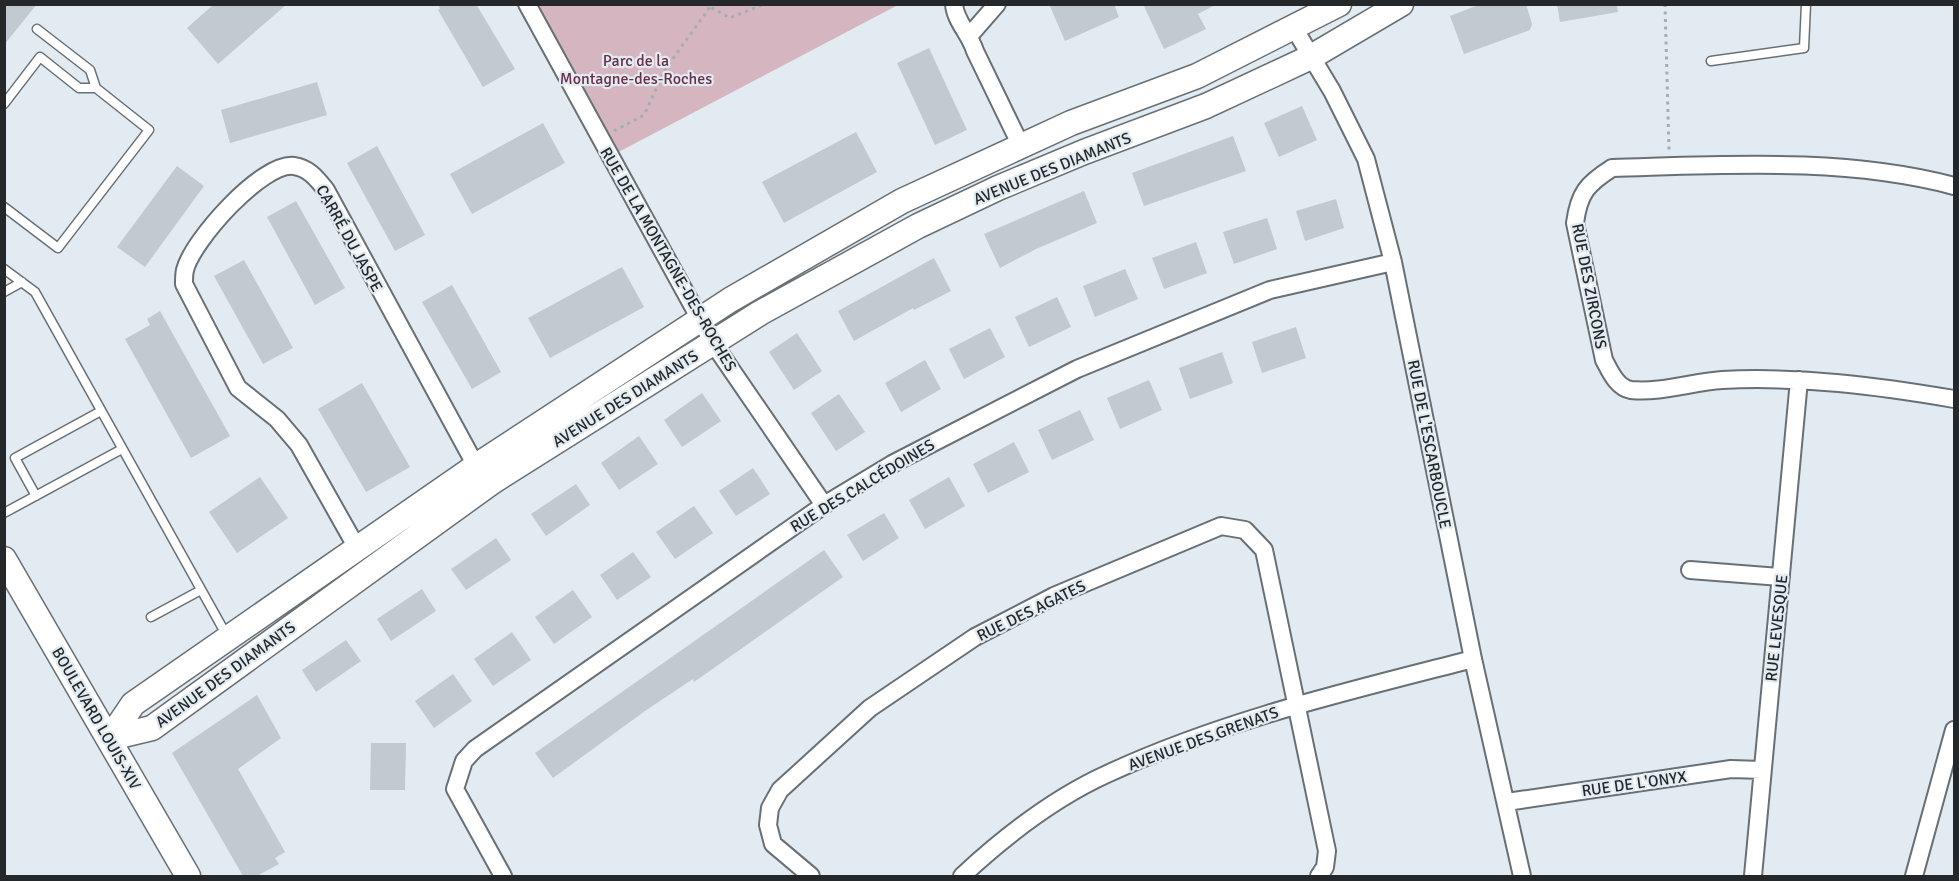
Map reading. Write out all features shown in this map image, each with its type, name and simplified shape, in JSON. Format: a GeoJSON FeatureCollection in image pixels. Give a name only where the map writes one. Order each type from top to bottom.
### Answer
{"type":"FeatureCollection","features":[{"type":"Feature","properties":{"kind":"street","name":"RUE DE LA MONTAGNE-DES-ROCHES"},"geometry":{"type":"LineString","coordinates":[[527,4],[714,343],[824,505]]}},
{"type":"Feature","properties":{"kind":"street"},"geometry":{"type":"LineString","coordinates":[[954,4],[955,15],[970,35],[975,51],[1021,146]]}},
{"type":"Feature","properties":{"kind":"street"},"geometry":{"type":"LineString","coordinates":[[970,35],[997,4]]}},
{"type":"Feature","properties":{"kind":"street","name":"AVENUE DES DIAMANTS"},"geometry":{"type":"LineString","coordinates":[[110,738],[133,704],[476,466],[700,319],[902,201],[1071,123],[1197,76],[1339,4]]}},
{"type":"Feature","properties":{"kind":"street","name":"AVENUE DES DIAMANTS"},"geometry":{"type":"LineString","coordinates":[[110,738],[152,728],[492,482],[848,262],[998,188],[1084,152],[1206,106],[1311,57],[1401,4]]}},
{"type":"Feature","properties":{"kind":"street","name":"RUE DE L'ESCARBOUCLE"},"geometry":{"type":"LineString","coordinates":[[1294,28],[1366,159],[1393,262],[1473,659],[1522,876]]}},
{"type":"Feature","properties":{"kind":"street","name":"CARRÉ DU JASPE"},"geometry":{"type":"LineString","coordinates":[[357,548],[299,445],[277,419],[238,388],[184,284],[185,270],[190,258],[230,203],[268,174],[279,168],[292,166],[306,170],[326,190],[476,466]]}},
{"type":"Feature","properties":{"kind":"street","name":"RUE DES ZIRCONS"},"geometry":{"type":"LineString","coordinates":[[1954,186],[1875,171],[1810,167],[1612,168],[1592,181],[1578,201],[1575,223],[1604,360],[1615,380],[1628,390],[1658,389],[1721,380],[1799,380],[1871,385],[1954,399]]}},
{"type":"Feature","properties":{"kind":"street","name":"RUE DES CALCÉDOINES"},"geometry":{"type":"LineString","coordinates":[[503,876],[455,789],[457,776],[464,761],[475,749],[824,505],[891,464],[1077,369],[1270,290],[1393,262]]}},
{"type":"Feature","properties":{"kind":"street","name":"RUE LEVESQUE"},"geometry":{"type":"LineString","coordinates":[[1753,876],[1799,380]]}},
{"type":"Feature","properties":{"kind":"street","name":"RUE DES AGATES"},"geometry":{"type":"LineString","coordinates":[[811,876],[773,844],[768,825],[770,808],[780,790],[870,708],[975,636],[1054,596],[1221,526],[1245,530],[1264,549],[1327,851],[1325,867],[1319,876]]}},
{"type":"Feature","properties":{"kind":"street","name":"BOULEVARD LOUIS-XIV"},"geometry":{"type":"LineString","coordinates":[[4,559],[110,738],[188,876]]}},
{"type":"Feature","properties":{"kind":"street"},"geometry":{"type":"LineString","coordinates":[[1690,570],[1781,577]]}},
{"type":"Feature","properties":{"kind":"street","name":"AVENUE DES GRENATS"},"geometry":{"type":"LineString","coordinates":[[962,876],[1035,815],[1105,774],[1184,743],[1298,704],[1473,659]]}},
{"type":"Feature","properties":{"kind":"street"},"geometry":{"type":"LineString","coordinates":[[1914,876],[1954,730]]}},
{"type":"Feature","properties":{"kind":"street","name":"RUE DE L'ONYX"},"geometry":{"type":"LineString","coordinates":[[1507,802],[1731,769],[1762,770]]}},
{"type":"Feature","properties":{"kind":"lane"},"geometry":{"type":"LineString","coordinates":[[1711,61],[1804,48],[1806,4]]}},
{"type":"Feature","properties":{"kind":"lane"},"geometry":{"type":"LineString","coordinates":[[4,207],[58,248],[149,130],[96,88],[90,70],[37,29]]}},
{"type":"Feature","properties":{"kind":"lane"},"geometry":{"type":"LineString","coordinates":[[4,104],[40,57],[79,88],[96,88]]}},
{"type":"Feature","properties":{"kind":"lane"},"geometry":{"type":"LineString","coordinates":[[4,269],[35,292],[228,638]]}},
{"type":"Feature","properties":{"kind":"lane"},"geometry":{"type":"LineString","coordinates":[[4,292],[22,282]]}},
{"type":"Feature","properties":{"kind":"lane"},"geometry":{"type":"LineString","coordinates":[[36,496],[15,458],[101,411]]}},
{"type":"Feature","properties":{"kind":"lane"},"geometry":{"type":"LineString","coordinates":[[4,513],[122,448]]}},
{"type":"Feature","properties":{"kind":"lane"},"geometry":{"type":"LineString","coordinates":[[151,617],[201,590]]}},
{"type":"Feature","properties":{"kind":"path"},"geometry":{"type":"LineString","coordinates":[[705,4],[730,18],[764,4]]}},
{"type":"Feature","properties":{"kind":"path"},"geometry":{"type":"LineString","coordinates":[[1665,4],[1670,167]]}},
{"type":"Feature","properties":{"kind":"path"},"geometry":{"type":"LineString","coordinates":[[600,138],[644,115],[666,68],[710,7]]}},
{"type":"Feature","properties":{"kind":"green space","name":"Parc de la Montagne-des-Roches"},"geometry":{"type":"Polygon","coordinates":[[[527,5],[898,5],[609,157],[527,5]]]}},
{"type":"Feature","properties":{"kind":"building"},"geometry":{"type":"Polygon","coordinates":[[[4,4],[37,4],[4,45],[4,4]]]}},
{"type":"Feature","properties":{"kind":"building"},"geometry":{"type":"Polygon","coordinates":[[[214,4],[287,4],[218,64],[187,28],[214,4]]]}},
{"type":"Feature","properties":{"kind":"building"},"geometry":{"type":"Polygon","coordinates":[[[438,4],[476,4],[515,69],[483,87],[438,10],[440,9],[438,4]]]}},
{"type":"Feature","properties":{"kind":"building"},"geometry":{"type":"Polygon","coordinates":[[[1049,4],[1114,4],[1119,17],[1065,41],[1049,4]]]}},
{"type":"Feature","properties":{"kind":"building"},"geometry":{"type":"Polygon","coordinates":[[[1143,4],[1217,4],[1198,14],[1206,29],[1164,49],[1143,4]]]}},
{"type":"Feature","properties":{"kind":"building"},"geometry":{"type":"Polygon","coordinates":[[[1481,4],[1526,4],[1532,24],[1530,30],[1464,54],[1450,16],[1481,4]]]}},
{"type":"Feature","properties":{"kind":"building"},"geometry":{"type":"Polygon","coordinates":[[[1557,4],[1617,4],[1618,12],[1560,22],[1557,4]]]}},
{"type":"Feature","properties":{"kind":"building"},"geometry":{"type":"Polygon","coordinates":[[[929,48],[967,130],[935,145],[897,63],[929,48]]]}},
{"type":"Feature","properties":{"kind":"building"},"geometry":{"type":"Polygon","coordinates":[[[317,82],[327,115],[230,143],[221,110],[317,82]]]}},
{"type":"Feature","properties":{"kind":"building"},"geometry":{"type":"Polygon","coordinates":[[[1302,106],[1317,140],[1279,157],[1264,123],[1302,106]]]}},
{"type":"Feature","properties":{"kind":"building"},"geometry":{"type":"Polygon","coordinates":[[[543,123],[565,163],[472,214],[450,174],[543,123]]]}},
{"type":"Feature","properties":{"kind":"building"},"geometry":{"type":"Polygon","coordinates":[[[856,132],[877,172],[784,223],[762,182],[856,132]]]}},
{"type":"Feature","properties":{"kind":"building"},"geometry":{"type":"Polygon","coordinates":[[[1233,136],[1246,171],[1144,206],[1132,173],[1233,136]]]}},
{"type":"Feature","properties":{"kind":"building"},"geometry":{"type":"Polygon","coordinates":[[[377,146],[425,235],[395,251],[347,163],[377,146]]]}},
{"type":"Feature","properties":{"kind":"building"},"geometry":{"type":"Polygon","coordinates":[[[177,166],[204,186],[145,267],[117,247],[177,166]]]}},
{"type":"Feature","properties":{"kind":"building"},"geometry":{"type":"Polygon","coordinates":[[[1084,191],[1097,223],[1036,249],[1000,268],[984,234],[1084,191]]]}},
{"type":"Feature","properties":{"kind":"building"},"geometry":{"type":"Polygon","coordinates":[[[1336,199],[1344,228],[1305,241],[1296,211],[1336,199]]]}},
{"type":"Feature","properties":{"kind":"building"},"geometry":{"type":"Polygon","coordinates":[[[296,201],[345,288],[315,305],[267,217],[296,201]]]}},
{"type":"Feature","properties":{"kind":"building"},"geometry":{"type":"Polygon","coordinates":[[[1267,218],[1277,249],[1234,264],[1223,232],[1267,218]]]}},
{"type":"Feature","properties":{"kind":"building"},"geometry":{"type":"Polygon","coordinates":[[[1196,242],[1207,273],[1164,289],[1152,258],[1196,242]]]}},
{"type":"Feature","properties":{"kind":"building"},"geometry":{"type":"Polygon","coordinates":[[[934,258],[951,291],[914,310],[913,308],[854,341],[838,311],[934,258]]]}},
{"type":"Feature","properties":{"kind":"building"},"geometry":{"type":"Polygon","coordinates":[[[244,260],[293,348],[263,364],[214,276],[244,260]]]}},
{"type":"Feature","properties":{"kind":"building"},"geometry":{"type":"Polygon","coordinates":[[[622,267],[644,307],[550,358],[528,318],[622,267]]]}},
{"type":"Feature","properties":{"kind":"building"},"geometry":{"type":"Polygon","coordinates":[[[1125,269],[1138,299],[1095,317],[1083,286],[1125,269]]]}},
{"type":"Feature","properties":{"kind":"building"},"geometry":{"type":"Polygon","coordinates":[[[452,285],[501,372],[472,389],[422,302],[452,285]]]}},
{"type":"Feature","properties":{"kind":"building"},"geometry":{"type":"Polygon","coordinates":[[[1057,297],[1071,327],[1029,347],[1015,317],[1057,297]]]}},
{"type":"Feature","properties":{"kind":"building"},"geometry":{"type":"Polygon","coordinates":[[[160,311],[230,436],[191,458],[125,339],[150,325],[147,319],[160,311]]]}},
{"type":"Feature","properties":{"kind":"building"},"geometry":{"type":"Polygon","coordinates":[[[1296,327],[1306,358],[1262,373],[1252,342],[1296,327]]]}},
{"type":"Feature","properties":{"kind":"building"},"geometry":{"type":"Polygon","coordinates":[[[990,328],[1005,357],[964,379],[949,349],[990,328]]]}},
{"type":"Feature","properties":{"kind":"building"},"geometry":{"type":"Polygon","coordinates":[[[797,333],[822,371],[794,390],[769,352],[797,333]]]}},
{"type":"Feature","properties":{"kind":"building"},"geometry":{"type":"Polygon","coordinates":[[[1222,352],[1233,383],[1190,399],[1179,368],[1222,352]]]}},
{"type":"Feature","properties":{"kind":"building"},"geometry":{"type":"Polygon","coordinates":[[[925,360],[941,389],[901,412],[885,383],[925,360]]]}},
{"type":"Feature","properties":{"kind":"building"},"geometry":{"type":"Polygon","coordinates":[[[1149,380],[1162,410],[1120,429],[1107,398],[1149,380]]]}},
{"type":"Feature","properties":{"kind":"building"},"geometry":{"type":"Polygon","coordinates":[[[362,383],[410,467],[366,492],[318,409],[362,383]]]}},
{"type":"Feature","properties":{"kind":"building"},"geometry":{"type":"Polygon","coordinates":[[[702,393],[721,421],[682,447],[664,420],[702,393]]]}},
{"type":"Feature","properties":{"kind":"building"},"geometry":{"type":"Polygon","coordinates":[[[839,394],[865,432],[836,451],[811,413],[839,394]]]}},
{"type":"Feature","properties":{"kind":"building"},"geometry":{"type":"Polygon","coordinates":[[[1080,410],[1094,440],[1052,460],[1038,430],[1080,410]]]}},
{"type":"Feature","properties":{"kind":"building"},"geometry":{"type":"Polygon","coordinates":[[[639,436],[658,464],[619,490],[601,463],[639,436]]]}},
{"type":"Feature","properties":{"kind":"building"},"geometry":{"type":"Polygon","coordinates":[[[1014,442],[1029,472],[988,493],[973,464],[1014,442]]]}},
{"type":"Feature","properties":{"kind":"building"},"geometry":{"type":"Polygon","coordinates":[[[753,468],[770,494],[736,516],[719,491],[753,468]]]}},
{"type":"Feature","properties":{"kind":"building"},"geometry":{"type":"Polygon","coordinates":[[[260,477],[288,518],[237,553],[209,512],[260,477]]]}},
{"type":"Feature","properties":{"kind":"building"},"geometry":{"type":"Polygon","coordinates":[[[949,477],[965,506],[925,529],[909,500],[949,477]]]}},
{"type":"Feature","properties":{"kind":"building"},"geometry":{"type":"Polygon","coordinates":[[[576,484],[590,505],[546,536],[531,514],[576,484]]]}},
{"type":"Feature","properties":{"kind":"building"},"geometry":{"type":"Polygon","coordinates":[[[694,506],[713,533],[675,559],[656,532],[694,506]]]}},
{"type":"Feature","properties":{"kind":"building"},"geometry":{"type":"Polygon","coordinates":[[[884,513],[899,538],[863,561],[847,535],[884,513]]]}},
{"type":"Feature","properties":{"kind":"building"},"geometry":{"type":"Polygon","coordinates":[[[496,538],[511,560],[466,590],[451,569],[496,538]]]}},
{"type":"Feature","properties":{"kind":"building"},"geometry":{"type":"Polygon","coordinates":[[[824,550],[843,577],[694,682],[693,679],[645,711],[553,778],[535,753],[824,550]]]}},
{"type":"Feature","properties":{"kind":"building"},"geometry":{"type":"Polygon","coordinates":[[[633,552],[651,577],[617,600],[600,575],[633,552]]]}},
{"type":"Feature","properties":{"kind":"building"},"geometry":{"type":"Polygon","coordinates":[[[422,589],[436,611],[391,641],[377,619],[422,589]]]}},
{"type":"Feature","properties":{"kind":"building"},"geometry":{"type":"Polygon","coordinates":[[[573,590],[592,617],[554,644],[535,617],[573,590]]]}},
{"type":"Feature","properties":{"kind":"building"},"geometry":{"type":"Polygon","coordinates":[[[512,632],[531,660],[493,686],[474,659],[512,632]]]}},
{"type":"Feature","properties":{"kind":"building"},"geometry":{"type":"Polygon","coordinates":[[[346,640],[361,661],[316,692],[302,670],[346,640]]]}},
{"type":"Feature","properties":{"kind":"building"},"geometry":{"type":"Polygon","coordinates":[[[453,674],[472,701],[434,728],[415,701],[453,674]]]}},
{"type":"Feature","properties":{"kind":"building"},"geometry":{"type":"Polygon","coordinates":[[[257,695],[281,738],[238,769],[285,852],[275,858],[279,864],[257,876],[243,876],[172,753],[257,695]]]}},
{"type":"Feature","properties":{"kind":"building"},"geometry":{"type":"Polygon","coordinates":[[[371,743],[406,743],[405,790],[370,790],[371,743]]]}}]}
